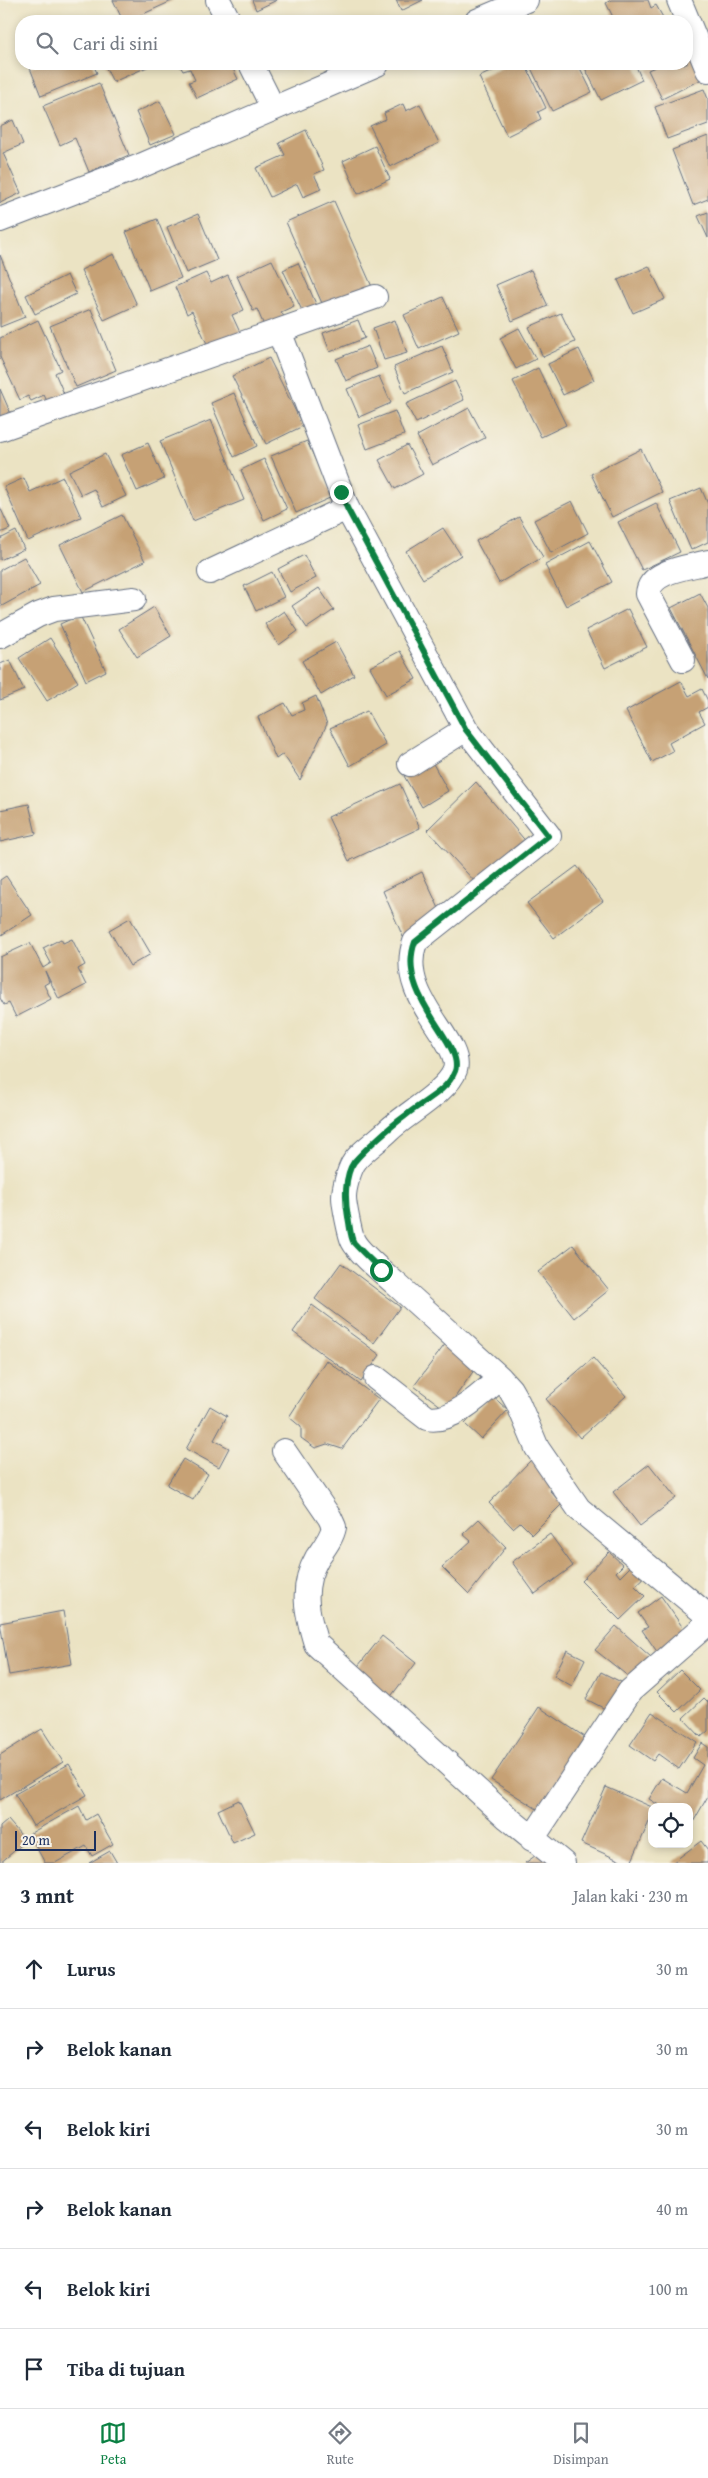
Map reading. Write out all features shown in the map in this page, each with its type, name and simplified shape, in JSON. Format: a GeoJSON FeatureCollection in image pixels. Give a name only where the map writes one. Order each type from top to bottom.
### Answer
{"type":"FeatureCollection","features":[{"type":"Feature","properties":{"kind":"street"},"geometry":{"type":"LineString","coordinates":[[218,0],[226,15]]}},
{"type":"Feature","properties":{"kind":"street"},"geometry":{"type":"LineString","coordinates":[[491,15],[526,0]]}},
{"type":"Feature","properties":{"kind":"street"},"geometry":{"type":"LineString","coordinates":[[680,0],[686,15]]}},
{"type":"Feature","properties":{"kind":"street"},"geometry":{"type":"LineString","coordinates":[[693,32],[708,70]]}},
{"type":"Feature","properties":{"kind":"street"},"geometry":{"type":"LineString","coordinates":[[254,70],[273,108]]}},
{"type":"Feature","properties":{"kind":"street"},"geometry":{"type":"LineString","coordinates":[[0,220],[138,167],[363,70]]}},
{"type":"Feature","properties":{"kind":"street"},"geometry":{"type":"LineString","coordinates":[[0,429],[375,297]]}},
{"type":"Feature","properties":{"kind":"street"},"geometry":{"type":"LineString","coordinates":[[279,330],[347,508],[466,730],[548,836],[415,942],[410,955],[411,970],[416,989],[451,1049],[456,1060],[456,1069],[451,1078],[437,1093],[405,1115],[353,1163],[344,1196],[353,1241],[381,1270],[510,1389],[537,1448],[579,1509],[708,1616]]}},
{"type":"Feature","properties":{"kind":"street"},"geometry":{"type":"LineString","coordinates":[[210,572],[347,508]]}},
{"type":"Feature","properties":{"kind":"street"},"geometry":{"type":"LineString","coordinates":[[683,660],[648,594],[648,590],[655,579],[663,574],[708,562]]}},
{"type":"Feature","properties":{"kind":"street"},"geometry":{"type":"LineString","coordinates":[[0,636],[38,614],[54,609],[134,598]]}},
{"type":"Feature","properties":{"kind":"street"},"geometry":{"type":"LineString","coordinates":[[410,764],[466,730]]}},
{"type":"Feature","properties":{"kind":"street"},"geometry":{"type":"LineString","coordinates":[[376,1378],[427,1418],[440,1419],[466,1406],[500,1378]]}},
{"type":"Feature","properties":{"kind":"street"},"geometry":{"type":"LineString","coordinates":[[284,1450],[330,1518],[334,1527],[309,1573],[305,1598],[308,1617],[316,1644],[532,1839],[563,1863]]}},
{"type":"Feature","properties":{"kind":"street"},"geometry":{"type":"LineString","coordinates":[[532,1839],[630,1691],[708,1623]]}},
{"type":"Feature","properties":{"kind":"building"},"geometry":{"type":"Polygon","coordinates":[[[113,0],[174,0],[141,15],[120,15],[113,0]]]}},
{"type":"Feature","properties":{"kind":"building"},"geometry":{"type":"Polygon","coordinates":[[[252,0],[277,0],[256,10],[252,0]]]}},
{"type":"Feature","properties":{"kind":"building"},"geometry":{"type":"Polygon","coordinates":[[[396,0],[423,0],[401,11],[396,0]]]}},
{"type":"Feature","properties":{"kind":"building"},"geometry":{"type":"Polygon","coordinates":[[[611,0],[648,0],[651,8],[656,5],[662,15],[612,15],[606,3],[611,0]]]}},
{"type":"Feature","properties":{"kind":"building"},"geometry":{"type":"Polygon","coordinates":[[[693,61],[702,79],[662,99],[648,70],[693,70],[693,61]]]}},
{"type":"Feature","properties":{"kind":"building"},"geometry":{"type":"Polygon","coordinates":[[[31,70],[96,70],[97,73],[41,96],[31,70]]]}},
{"type":"Feature","properties":{"kind":"building"},"geometry":{"type":"Polygon","coordinates":[[[107,70],[140,70],[113,82],[107,70]]]}},
{"type":"Feature","properties":{"kind":"building"},"geometry":{"type":"Polygon","coordinates":[[[190,70],[234,70],[238,79],[197,98],[189,82],[195,80],[190,70]]]}},
{"type":"Feature","properties":{"kind":"building"},"geometry":{"type":"Polygon","coordinates":[[[495,70],[528,70],[546,108],[538,112],[541,119],[507,136],[479,77],[495,70]]]}},
{"type":"Feature","properties":{"kind":"building"},"geometry":{"type":"Polygon","coordinates":[[[532,70],[581,70],[592,92],[552,111],[532,70]]]}},
{"type":"Feature","properties":{"kind":"building"},"geometry":{"type":"Polygon","coordinates":[[[586,70],[638,70],[642,80],[601,100],[586,70]]]}},
{"type":"Feature","properties":{"kind":"building"},"geometry":{"type":"Polygon","coordinates":[[[99,83],[129,155],[89,172],[75,138],[60,145],[43,106],[99,83]]]}},
{"type":"Feature","properties":{"kind":"building"},"geometry":{"type":"Polygon","coordinates":[[[704,89],[708,99],[708,124],[667,139],[655,107],[704,89]]]}},
{"type":"Feature","properties":{"kind":"building"},"geometry":{"type":"Polygon","coordinates":[[[160,101],[176,134],[150,145],[136,112],[160,101]]]}},
{"type":"Feature","properties":{"kind":"building"},"geometry":{"type":"Polygon","coordinates":[[[403,104],[406,111],[420,104],[439,143],[390,167],[370,126],[386,119],[384,113],[403,104]]]}},
{"type":"Feature","properties":{"kind":"building"},"geometry":{"type":"Polygon","coordinates":[[[13,120],[23,144],[3,153],[21,193],[0,203],[0,126],[13,120]]]}},
{"type":"Feature","properties":{"kind":"building"},"geometry":{"type":"Polygon","coordinates":[[[306,130],[324,170],[314,174],[321,189],[303,197],[297,184],[270,197],[256,168],[285,155],[279,143],[306,130]]]}},
{"type":"Feature","properties":{"kind":"building"},"geometry":{"type":"Polygon","coordinates":[[[708,136],[708,199],[693,205],[672,150],[708,136]]]}},
{"type":"Feature","properties":{"kind":"building"},"geometry":{"type":"Polygon","coordinates":[[[375,146],[390,179],[358,194],[343,161],[375,146]]]}},
{"type":"Feature","properties":{"kind":"building"},"geometry":{"type":"Polygon","coordinates":[[[334,201],[373,289],[325,310],[286,222],[334,201]]]}},
{"type":"Feature","properties":{"kind":"building"},"geometry":{"type":"Polygon","coordinates":[[[708,212],[708,238],[698,216],[708,212]]]}},
{"type":"Feature","properties":{"kind":"building"},"geometry":{"type":"Polygon","coordinates":[[[198,214],[217,260],[186,273],[167,227],[198,214]]]}},
{"type":"Feature","properties":{"kind":"building"},"geometry":{"type":"Polygon","coordinates":[[[157,219],[181,278],[150,291],[126,232],[157,219]]]}},
{"type":"Feature","properties":{"kind":"building"},"geometry":{"type":"Polygon","coordinates":[[[114,254],[137,305],[104,320],[81,270],[114,254]]]}},
{"type":"Feature","properties":{"kind":"building"},"geometry":{"type":"Polygon","coordinates":[[[0,255],[25,317],[0,327],[0,255]]]}},
{"type":"Feature","properties":{"kind":"building"},"geometry":{"type":"Polygon","coordinates":[[[272,260],[294,306],[281,312],[285,318],[265,328],[257,309],[253,311],[237,276],[272,260]]]}},
{"type":"Feature","properties":{"kind":"building"},"geometry":{"type":"Polygon","coordinates":[[[298,263],[320,313],[306,319],[283,270],[298,263]]]}},
{"type":"Feature","properties":{"kind":"building"},"geometry":{"type":"Polygon","coordinates":[[[649,266],[665,299],[633,313],[618,280],[649,266]]]}},
{"type":"Feature","properties":{"kind":"building"},"geometry":{"type":"Polygon","coordinates":[[[531,270],[548,306],[512,321],[496,285],[531,270]]]}},
{"type":"Feature","properties":{"kind":"building"},"geometry":{"type":"Polygon","coordinates":[[[206,273],[211,283],[228,275],[244,310],[232,315],[243,339],[208,346],[192,311],[187,314],[175,287],[206,273]]]}},
{"type":"Feature","properties":{"kind":"building"},"geometry":{"type":"Polygon","coordinates":[[[67,275],[76,294],[35,314],[26,295],[67,275]]]}},
{"type":"Feature","properties":{"kind":"building"},"geometry":{"type":"Polygon","coordinates":[[[443,297],[459,331],[419,349],[404,315],[443,297]]]}},
{"type":"Feature","properties":{"kind":"building"},"geometry":{"type":"Polygon","coordinates":[[[91,309],[116,370],[76,387],[50,326],[91,309]]]}},
{"type":"Feature","properties":{"kind":"building"},"geometry":{"type":"Polygon","coordinates":[[[561,313],[575,342],[543,357],[529,327],[561,313]]]}},
{"type":"Feature","properties":{"kind":"building"},"geometry":{"type":"Polygon","coordinates":[[[38,320],[61,370],[55,373],[65,396],[48,403],[44,395],[31,401],[28,396],[20,400],[0,357],[0,338],[38,320]]]}},
{"type":"Feature","properties":{"kind":"building"},"geometry":{"type":"Polygon","coordinates":[[[358,320],[365,338],[330,352],[323,333],[358,320]]]}},
{"type":"Feature","properties":{"kind":"building"},"geometry":{"type":"Polygon","coordinates":[[[395,320],[407,353],[384,360],[373,328],[395,320]]]}},
{"type":"Feature","properties":{"kind":"building"},"geometry":{"type":"Polygon","coordinates":[[[519,328],[536,359],[516,369],[500,338],[519,328]]]}},
{"type":"Feature","properties":{"kind":"building"},"geometry":{"type":"Polygon","coordinates":[[[368,346],[377,368],[346,381],[336,359],[368,346]]]}},
{"type":"Feature","properties":{"kind":"building"},"geometry":{"type":"Polygon","coordinates":[[[442,346],[453,372],[405,393],[394,367],[442,346]]]}},
{"type":"Feature","properties":{"kind":"building"},"geometry":{"type":"Polygon","coordinates":[[[579,349],[594,380],[563,395],[548,364],[579,349]]]}},
{"type":"Feature","properties":{"kind":"building"},"geometry":{"type":"Polygon","coordinates":[[[269,358],[303,426],[266,444],[232,376],[269,358]]]}},
{"type":"Feature","properties":{"kind":"building"},"geometry":{"type":"Polygon","coordinates":[[[538,368],[566,425],[541,437],[513,381],[538,368]]]}},
{"type":"Feature","properties":{"kind":"building"},"geometry":{"type":"Polygon","coordinates":[[[379,376],[391,403],[359,417],[347,389],[379,376]]]}},
{"type":"Feature","properties":{"kind":"building"},"geometry":{"type":"Polygon","coordinates":[[[455,381],[464,400],[416,423],[406,404],[455,381]]]}},
{"type":"Feature","properties":{"kind":"building"},"geometry":{"type":"Polygon","coordinates":[[[0,389],[11,414],[0,418],[0,389]]]}},
{"type":"Feature","properties":{"kind":"building"},"geometry":{"type":"Polygon","coordinates":[[[234,393],[257,446],[234,457],[211,403],[234,393]]]}},
{"type":"Feature","properties":{"kind":"building"},"geometry":{"type":"Polygon","coordinates":[[[469,408],[485,438],[432,465],[417,436],[469,408]]]}},
{"type":"Feature","properties":{"kind":"building"},"geometry":{"type":"Polygon","coordinates":[[[395,411],[404,435],[367,449],[358,425],[395,411]]]}},
{"type":"Feature","properties":{"kind":"building"},"geometry":{"type":"Polygon","coordinates":[[[211,420],[244,500],[193,521],[160,441],[211,420]]]}},
{"type":"Feature","properties":{"kind":"building"},"geometry":{"type":"Polygon","coordinates":[[[307,441],[332,497],[296,513],[271,456],[307,441]]]}},
{"type":"Feature","properties":{"kind":"building"},"geometry":{"type":"Polygon","coordinates":[[[148,443],[164,479],[137,491],[121,455],[148,443]]]}},
{"type":"Feature","properties":{"kind":"building"},"geometry":{"type":"Polygon","coordinates":[[[407,445],[423,474],[395,489],[379,460],[407,445]]]}},
{"type":"Feature","properties":{"kind":"building"},"geometry":{"type":"Polygon","coordinates":[[[641,449],[662,492],[612,517],[591,474],[641,449]]]}},
{"type":"Feature","properties":{"kind":"building"},"geometry":{"type":"Polygon","coordinates":[[[105,454],[126,496],[103,507],[94,489],[81,495],[69,471],[105,454]]]}},
{"type":"Feature","properties":{"kind":"building"},"geometry":{"type":"Polygon","coordinates":[[[264,459],[287,509],[264,520],[241,470],[264,459]]]}},
{"type":"Feature","properties":{"kind":"building"},"geometry":{"type":"Polygon","coordinates":[[[63,477],[81,517],[28,541],[4,487],[24,478],[30,492],[63,477]]]}},
{"type":"Feature","properties":{"kind":"building"},"geometry":{"type":"Polygon","coordinates":[[[701,488],[708,504],[708,542],[691,550],[670,501],[701,488]]]}},
{"type":"Feature","properties":{"kind":"building"},"geometry":{"type":"Polygon","coordinates":[[[572,501],[588,533],[551,553],[534,520],[572,501]]]}},
{"type":"Feature","properties":{"kind":"building"},"geometry":{"type":"Polygon","coordinates":[[[656,503],[680,552],[642,570],[618,522],[656,503]]]}},
{"type":"Feature","properties":{"kind":"building"},"geometry":{"type":"Polygon","coordinates":[[[0,507],[10,529],[0,533],[0,507]]]}},
{"type":"Feature","properties":{"kind":"building"},"geometry":{"type":"Polygon","coordinates":[[[122,515],[145,561],[83,592],[60,545],[122,515]]]}},
{"type":"Feature","properties":{"kind":"building"},"geometry":{"type":"Polygon","coordinates":[[[519,517],[543,557],[499,583],[476,541],[519,517]]]}},
{"type":"Feature","properties":{"kind":"building"},"geometry":{"type":"Polygon","coordinates":[[[443,528],[461,555],[423,579],[406,551],[443,528]]]}},
{"type":"Feature","properties":{"kind":"building"},"geometry":{"type":"Polygon","coordinates":[[[16,531],[24,549],[0,560],[0,539],[16,531]]]}},
{"type":"Feature","properties":{"kind":"building"},"geometry":{"type":"Polygon","coordinates":[[[590,541],[612,582],[566,606],[545,565],[590,541]]]}},
{"type":"Feature","properties":{"kind":"building"},"geometry":{"type":"Polygon","coordinates":[[[304,555],[316,578],[290,592],[278,569],[304,555]]]}},
{"type":"Feature","properties":{"kind":"building"},"geometry":{"type":"Polygon","coordinates":[[[24,557],[40,585],[0,607],[0,570],[24,557]]]}},
{"type":"Feature","properties":{"kind":"building"},"geometry":{"type":"Polygon","coordinates":[[[272,572],[284,597],[256,611],[244,586],[272,572]]]}},
{"type":"Feature","properties":{"kind":"building"},"geometry":{"type":"Polygon","coordinates":[[[319,588],[334,610],[307,628],[292,606],[319,588]]]}},
{"type":"Feature","properties":{"kind":"building"},"geometry":{"type":"Polygon","coordinates":[[[700,593],[708,608],[708,679],[671,608],[700,593]]]}},
{"type":"Feature","properties":{"kind":"building"},"geometry":{"type":"Polygon","coordinates":[[[154,607],[171,636],[137,657],[119,629],[154,607]]]}},
{"type":"Feature","properties":{"kind":"building"},"geometry":{"type":"Polygon","coordinates":[[[628,609],[647,647],[605,668],[586,630],[628,609]]]}},
{"type":"Feature","properties":{"kind":"building"},"geometry":{"type":"Polygon","coordinates":[[[284,611],[298,631],[279,645],[265,624],[284,611]]]}},
{"type":"Feature","properties":{"kind":"building"},"geometry":{"type":"Polygon","coordinates":[[[80,615],[106,671],[86,681],[60,624],[80,615]]]}},
{"type":"Feature","properties":{"kind":"building"},"geometry":{"type":"Polygon","coordinates":[[[50,638],[78,682],[47,701],[19,658],[50,638]]]}},
{"type":"Feature","properties":{"kind":"building"},"geometry":{"type":"Polygon","coordinates":[[[336,642],[354,675],[321,695],[302,661],[336,642]]]}},
{"type":"Feature","properties":{"kind":"building"},"geometry":{"type":"Polygon","coordinates":[[[400,651],[416,679],[386,695],[370,667],[400,651]]]}},
{"type":"Feature","properties":{"kind":"building"},"geometry":{"type":"Polygon","coordinates":[[[10,660],[24,690],[0,700],[0,664],[10,660]]]}},
{"type":"Feature","properties":{"kind":"building"},"geometry":{"type":"Polygon","coordinates":[[[681,681],[689,696],[702,689],[708,701],[708,707],[699,712],[705,723],[669,743],[673,751],[652,762],[626,711],[681,681]]]}},
{"type":"Feature","properties":{"kind":"building"},"geometry":{"type":"Polygon","coordinates":[[[316,696],[327,724],[300,780],[283,754],[276,759],[258,717],[285,703],[292,715],[304,710],[302,703],[316,696]]]}},
{"type":"Feature","properties":{"kind":"building"},"geometry":{"type":"Polygon","coordinates":[[[367,711],[386,745],[350,766],[330,728],[367,711]]]}},
{"type":"Feature","properties":{"kind":"building"},"geometry":{"type":"Polygon","coordinates":[[[431,760],[448,791],[422,807],[404,776],[431,760]]]}},
{"type":"Feature","properties":{"kind":"building"},"geometry":{"type":"Polygon","coordinates":[[[476,782],[528,844],[477,884],[427,830],[476,782]]]}},
{"type":"Feature","properties":{"kind":"building"},"geometry":{"type":"Polygon","coordinates":[[[400,784],[420,828],[349,861],[328,817],[400,784]]]}},
{"type":"Feature","properties":{"kind":"building"},"geometry":{"type":"Polygon","coordinates":[[[29,804],[36,834],[0,842],[0,810],[29,804]]]}},
{"type":"Feature","properties":{"kind":"building"},"geometry":{"type":"Polygon","coordinates":[[[577,866],[603,901],[554,938],[527,903],[577,866]]]}},
{"type":"Feature","properties":{"kind":"building"},"geometry":{"type":"Polygon","coordinates":[[[422,872],[443,917],[403,937],[383,891],[422,872]]]}},
{"type":"Feature","properties":{"kind":"building"},"geometry":{"type":"Polygon","coordinates":[[[6,876],[32,915],[0,936],[0,880],[6,876]]]}},
{"type":"Feature","properties":{"kind":"building"},"geometry":{"type":"Polygon","coordinates":[[[130,918],[151,954],[130,966],[109,930],[130,918]]]}},
{"type":"Feature","properties":{"kind":"building"},"geometry":{"type":"Polygon","coordinates":[[[61,939],[63,943],[72,939],[85,965],[78,969],[86,985],[59,999],[45,971],[49,982],[44,985],[51,999],[16,1017],[9,1003],[4,1005],[0,998],[0,957],[30,943],[43,968],[51,963],[43,948],[61,939]]]}},
{"type":"Feature","properties":{"kind":"building"},"geometry":{"type":"Polygon","coordinates":[[[573,1245],[609,1290],[574,1318],[538,1272],[573,1245]]]}},
{"type":"Feature","properties":{"kind":"building"},"geometry":{"type":"Polygon","coordinates":[[[341,1263],[400,1307],[374,1343],[315,1299],[341,1263]]]}},
{"type":"Feature","properties":{"kind":"building"},"geometry":{"type":"Polygon","coordinates":[[[312,1305],[380,1355],[361,1382],[293,1332],[312,1305]]]}},
{"type":"Feature","properties":{"kind":"building"},"geometry":{"type":"Polygon","coordinates":[[[446,1343],[477,1366],[446,1410],[414,1386],[446,1343]]]}},
{"type":"Feature","properties":{"kind":"building"},"geometry":{"type":"Polygon","coordinates":[[[593,1358],[626,1396],[580,1438],[546,1399],[593,1358]]]}},
{"type":"Feature","properties":{"kind":"building"},"geometry":{"type":"Polygon","coordinates":[[[326,1360],[379,1399],[342,1449],[327,1444],[315,1448],[301,1438],[301,1427],[289,1417],[326,1360]]]}},
{"type":"Feature","properties":{"kind":"building"},"geometry":{"type":"Polygon","coordinates":[[[491,1395],[508,1410],[481,1439],[465,1424],[491,1395]]]}},
{"type":"Feature","properties":{"kind":"building"},"geometry":{"type":"Polygon","coordinates":[[[210,1406],[227,1416],[214,1440],[229,1448],[219,1467],[186,1449],[210,1406]]]}},
{"type":"Feature","properties":{"kind":"building"},"geometry":{"type":"Polygon","coordinates":[[[183,1459],[208,1474],[193,1500],[167,1485],[183,1459]]]}},
{"type":"Feature","properties":{"kind":"building"},"geometry":{"type":"Polygon","coordinates":[[[531,1460],[556,1485],[550,1491],[562,1504],[532,1534],[520,1522],[513,1528],[489,1503],[531,1460]]]}},
{"type":"Feature","properties":{"kind":"building"},"geometry":{"type":"Polygon","coordinates":[[[649,1464],[676,1498],[640,1526],[613,1492],[649,1464]]]}},
{"type":"Feature","properties":{"kind":"building"},"geometry":{"type":"Polygon","coordinates":[[[479,1519],[506,1547],[469,1594],[442,1567],[471,1541],[463,1534],[479,1519]]]}},
{"type":"Feature","properties":{"kind":"building"},"geometry":{"type":"Polygon","coordinates":[[[550,1534],[573,1566],[535,1594],[512,1562],[550,1534]]]}},
{"type":"Feature","properties":{"kind":"building"},"geometry":{"type":"Polygon","coordinates":[[[609,1552],[623,1565],[616,1572],[620,1577],[633,1564],[645,1577],[635,1586],[645,1596],[620,1620],[581,1581],[609,1552]]]}},
{"type":"Feature","properties":{"kind":"building"},"geometry":{"type":"Polygon","coordinates":[[[661,1596],[688,1635],[660,1656],[642,1630],[648,1627],[638,1613],[661,1596]]]}},
{"type":"Feature","properties":{"kind":"building"},"geometry":{"type":"Polygon","coordinates":[[[63,1611],[72,1664],[9,1675],[0,1623],[63,1611]]]}},
{"type":"Feature","properties":{"kind":"building"},"geometry":{"type":"Polygon","coordinates":[[[616,1626],[651,1657],[634,1681],[595,1650],[616,1626]]]}},
{"type":"Feature","properties":{"kind":"building"},"geometry":{"type":"Polygon","coordinates":[[[382,1636],[416,1663],[389,1699],[355,1670],[382,1636]]]}},
{"type":"Feature","properties":{"kind":"building"},"geometry":{"type":"Polygon","coordinates":[[[567,1650],[585,1659],[572,1686],[554,1676],[567,1650]]]}},
{"type":"Feature","properties":{"kind":"building"},"geometry":{"type":"Polygon","coordinates":[[[680,1670],[700,1690],[677,1712],[657,1692],[680,1670]]]}},
{"type":"Feature","properties":{"kind":"building"},"geometry":{"type":"Polygon","coordinates":[[[601,1672],[623,1683],[609,1711],[586,1699],[601,1672]]]}},
{"type":"Feature","properties":{"kind":"building"},"geometry":{"type":"Polygon","coordinates":[[[704,1698],[708,1702],[708,1731],[701,1737],[683,1718],[704,1698]]]}},
{"type":"Feature","properties":{"kind":"building"},"geometry":{"type":"Polygon","coordinates":[[[539,1707],[585,1737],[545,1814],[491,1780],[539,1707]]]}},
{"type":"Feature","properties":{"kind":"building"},"geometry":{"type":"Polygon","coordinates":[[[652,1712],[697,1742],[679,1769],[658,1754],[653,1761],[630,1745],[652,1712]]]}},
{"type":"Feature","properties":{"kind":"building"},"geometry":{"type":"Polygon","coordinates":[[[42,1729],[63,1762],[0,1800],[0,1755],[42,1729]]]}},
{"type":"Feature","properties":{"kind":"building"},"geometry":{"type":"Polygon","coordinates":[[[702,1743],[708,1747],[708,1796],[693,1822],[693,1803],[656,1803],[649,1799],[662,1778],[687,1793],[703,1765],[693,1758],[702,1743]]]}},
{"type":"Feature","properties":{"kind":"building"},"geometry":{"type":"Polygon","coordinates":[[[69,1764],[87,1795],[33,1826],[15,1794],[69,1764]]]}},
{"type":"Feature","properties":{"kind":"building"},"geometry":{"type":"Polygon","coordinates":[[[606,1787],[648,1805],[648,1824],[631,1863],[625,1863],[581,1843],[606,1787]]]}},
{"type":"Feature","properties":{"kind":"building"},"geometry":{"type":"Polygon","coordinates":[[[239,1800],[255,1833],[233,1843],[218,1810],[239,1800]]]}},
{"type":"Feature","properties":{"kind":"building"},"geometry":{"type":"Polygon","coordinates":[[[79,1806],[86,1820],[96,1814],[113,1844],[92,1856],[86,1846],[55,1863],[45,1863],[29,1834],[79,1806]]]}},
{"type":"Feature","properties":{"kind":"building"},"geometry":{"type":"Polygon","coordinates":[[[8,1820],[26,1841],[0,1863],[0,1827],[8,1820]]]}},
{"type":"Feature","properties":{"kind":"building"},"geometry":{"type":"Polygon","coordinates":[[[701,1841],[708,1850],[708,1863],[672,1863],[693,1848],[701,1841]]]}},
{"type":"Feature","properties":{"kind":"building"},"geometry":{"type":"Polygon","coordinates":[[[110,1851],[117,1863],[89,1863],[110,1851]]]}},
{"type":"Feature","properties":{"kind":"building"},"geometry":{"type":"Polygon","coordinates":[[[542,1851],[550,1863],[525,1863],[542,1851]]]}},
{"type":"Feature","properties":{"kind":"route"},"geometry":{"type":"LineString","coordinates":[[341,492],[347,508],[466,730],[548,836],[415,942],[410,955],[411,970],[416,989],[451,1049],[456,1060],[456,1069],[451,1078],[437,1093],[405,1115],[353,1163],[344,1196],[353,1241],[381,1270]]}}]}
